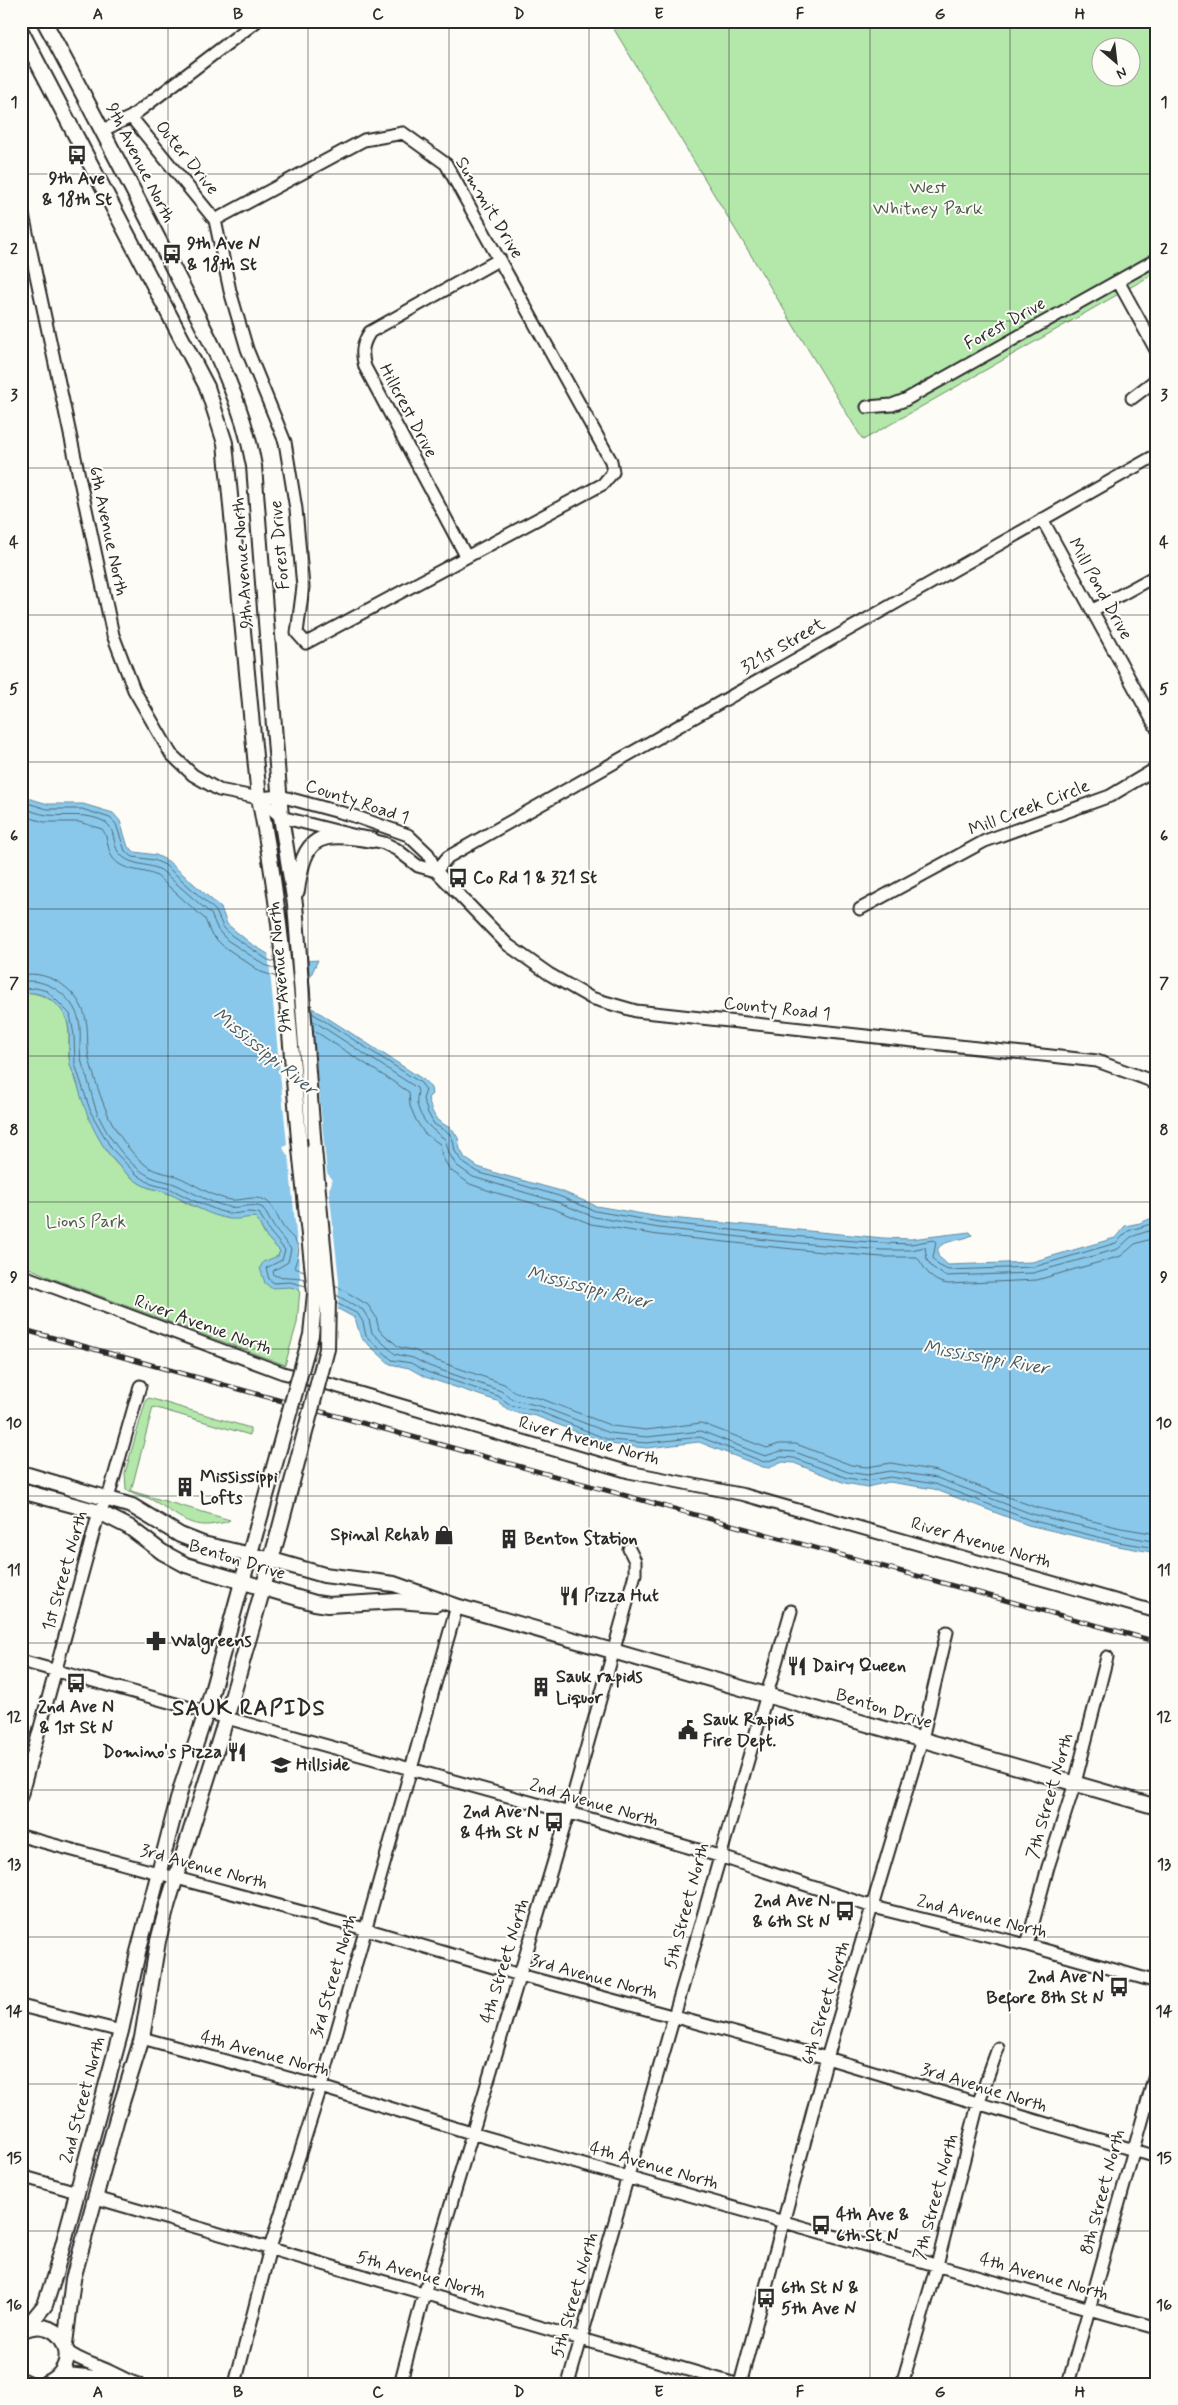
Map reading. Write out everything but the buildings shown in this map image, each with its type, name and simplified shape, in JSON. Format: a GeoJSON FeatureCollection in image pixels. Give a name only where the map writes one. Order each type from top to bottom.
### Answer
{"type":"FeatureCollection","features":[{"type":"Feature","properties":{"kind":"main road","name":"9th Avenue North"},"geometry":{"type":"LineString","coordinates":[[44,21],[103,130],[229,378],[249,437],[254,466],[281,816],[295,904],[328,1299],[327,1348],[272,1560]]}},
{"type":"Feature","properties":{"kind":"main road","name":"9th Avenue North"},"geometry":{"type":"LineString","coordinates":[[21,31],[207,388],[225,443],[259,798],[266,831],[278,925],[315,1293],[311,1335],[257,1528]]}},
{"type":"Feature","properties":{"kind":"main road"},"geometry":{"type":"LineString","coordinates":[[295,904],[298,878],[306,850],[315,842],[330,836],[372,840]]}},
{"type":"Feature","properties":{"kind":"main road","name":"Benton Drive"},"geometry":{"type":"LineString","coordinates":[[21,1473],[108,1498],[144,1511],[190,1540],[324,1575],[394,1584],[457,1606],[766,1693],[1157,1807]]}},
{"type":"Feature","properties":{"kind":"main road","name":"Benton Drive"},"geometry":{"type":"LineString","coordinates":[[21,1491],[98,1512],[130,1527],[174,1560],[198,1569],[328,1605],[398,1601],[457,1606]]}},
{"type":"Feature","properties":{"kind":"main road","name":"2nd Street North"},"geometry":{"type":"LineString","coordinates":[[24,2330],[45,2305],[121,2031],[158,1874],[181,1788],[206,1714],[257,1528]]}},
{"type":"Feature","properties":{"kind":"main road"},"geometry":{"type":"LineString","coordinates":[[53,2380],[66,2365],[73,2279],[117,2118],[142,2038],[158,1941],[176,1877],[226,1719],[272,1560]]}},
{"type":"Feature","properties":{"kind":"main road"},"geometry":{"type":"LineString","coordinates":[[24,2330],[41,2326],[48,2328],[61,2337],[66,2347]]}},
{"type":"Feature","properties":{"kind":"main road"},"geometry":{"type":"LineString","coordinates":[[21,2380],[30,2384]]}},
{"type":"Feature","properties":{"kind":"street"},"geometry":{"type":"LineString","coordinates":[[103,130],[131,117],[257,21]]}},
{"type":"Feature","properties":{"kind":"street","name":"Outer Drive"},"geometry":{"type":"LineString","coordinates":[[131,117],[215,220]]}},
{"type":"Feature","properties":{"kind":"street","name":"Summit Drive"},"geometry":{"type":"LineString","coordinates":[[215,220],[364,140],[403,133],[446,164],[611,461],[613,472]]}},
{"type":"Feature","properties":{"kind":"street","name":"6th Avenue North"},"geometry":{"type":"LineString","coordinates":[[21,205],[113,635],[134,690],[171,754],[193,775],[219,790],[259,798]]}},
{"type":"Feature","properties":{"kind":"street","name":"Forest Drive"},"geometry":{"type":"LineString","coordinates":[[215,220],[230,291],[248,349],[285,442],[296,509],[303,587],[297,633],[306,643],[603,484],[613,472]]}},
{"type":"Feature","properties":{"kind":"street","name":"Forest Drive"},"geometry":{"type":"LineString","coordinates":[[867,407],[892,405],[905,400],[1157,259]]}},
{"type":"Feature","properties":{"kind":"street","name":"Hillcrest Drive"},"geometry":{"type":"LineString","coordinates":[[466,556],[365,367],[361,354],[365,340],[370,332],[500,260]]}},
{"type":"Feature","properties":{"kind":"street"},"geometry":{"type":"LineString","coordinates":[[1118,281],[1157,352]]}},
{"type":"Feature","properties":{"kind":"street"},"geometry":{"type":"LineString","coordinates":[[1132,398],[1157,379]]}},
{"type":"Feature","properties":{"kind":"street","name":"321st Street"},"geometry":{"type":"LineString","coordinates":[[436,871],[448,857],[1152,458]]}},
{"type":"Feature","properties":{"kind":"street","name":"Mill Pond Drive"},"geometry":{"type":"LineString","coordinates":[[1042,519],[1157,729]]}},
{"type":"Feature","properties":{"kind":"street"},"geometry":{"type":"LineString","coordinates":[[1092,610],[1157,575]]}},
{"type":"Feature","properties":{"kind":"street","name":"Mill Creek Circle"},"geometry":{"type":"LineString","coordinates":[[860,909],[985,841],[1110,796],[1157,768]]}},
{"type":"Feature","properties":{"kind":"street"},"geometry":{"type":"LineString","coordinates":[[259,798],[280,796]]}},
{"type":"Feature","properties":{"kind":"street","name":"County Road 1"},"geometry":{"type":"LineString","coordinates":[[280,796],[354,816],[408,835],[428,854],[436,871],[508,945],[557,979],[591,998],[636,1011],[1097,1061],[1149,1080],[1157,1086]]}},
{"type":"Feature","properties":{"kind":"street"},"geometry":{"type":"LineString","coordinates":[[259,798],[281,816]]}},
{"type":"Feature","properties":{"kind":"street","name":"County Road 1"},"geometry":{"type":"LineString","coordinates":[[281,816],[372,840],[396,849],[418,866],[436,871]]}},
{"type":"Feature","properties":{"kind":"street","name":"River Avenue North"},"geometry":{"type":"LineString","coordinates":[[21,1276],[283,1373],[332,1385],[629,1472],[745,1495],[1157,1612]]}},
{"type":"Feature","properties":{"kind":"street","name":"1st Street North"},"geometry":{"type":"LineString","coordinates":[[21,1797],[98,1512],[108,1498],[140,1386]]}},
{"type":"Feature","properties":{"kind":"street","name":"4th Street North"},"geometry":{"type":"LineString","coordinates":[[400,2384],[471,2133],[568,1814],[635,1574],[635,1561],[629,1549]]}},
{"type":"Feature","properties":{"kind":"street","name":"3rd Street North"},"geometry":{"type":"LineString","coordinates":[[235,2384],[270,2248],[320,2087],[409,1768],[457,1606]]}},
{"type":"Feature","properties":{"kind":"street","name":"5th Street North"},"geometry":{"type":"LineString","coordinates":[[568,2384],[675,2016],[718,1856],[791,1611]]}},
{"type":"Feature","properties":{"kind":"street","name":"6th Street North"},"geometry":{"type":"LineString","coordinates":[[738,2384],[827,2058],[874,1907],[922,1740],[947,1632]]}},
{"type":"Feature","properties":{"kind":"street","name":"7th Street North"},"geometry":{"type":"LineString","coordinates":[[1027,1945],[1048,1867],[1075,1783],[1107,1657]]}},
{"type":"Feature","properties":{"kind":"street","name":"2nd Avenue North"},"geometry":{"type":"LineString","coordinates":[[21,1661],[718,1856],[874,1907],[1027,1945],[1157,1982]]}},
{"type":"Feature","properties":{"kind":"street","name":"3rd Avenue North"},"geometry":{"type":"LineString","coordinates":[[21,1836],[365,1929],[520,1975],[827,2058],[1157,2157]]}},
{"type":"Feature","properties":{"kind":"street"},"geometry":{"type":"LineString","coordinates":[[21,2006],[121,2031]]}},
{"type":"Feature","properties":{"kind":"street","name":"4th Avenue North"},"geometry":{"type":"LineString","coordinates":[[142,2038],[320,2087],[471,2133],[1157,2328]]}},
{"type":"Feature","properties":{"kind":"street","name":"7th Street North"},"geometry":{"type":"LineString","coordinates":[[902,2384],[937,2265],[978,2104],[998,2048]]}},
{"type":"Feature","properties":{"kind":"street","name":"8th Street North"},"geometry":{"type":"LineString","coordinates":[[1068,2384],[1132,2150],[1157,2068]]}},
{"type":"Feature","properties":{"kind":"street"},"geometry":{"type":"LineString","coordinates":[[21,2176],[77,2192]]}},
{"type":"Feature","properties":{"kind":"street","name":"5th Avenue North"},"geometry":{"type":"LineString","coordinates":[[96,2198],[580,2340],[738,2384]]}},
{"type":"Feature","properties":{"kind":"street"},"geometry":{"type":"LineString","coordinates":[[66,2347],[75,2358],[138,2384]]}},
{"type":"Feature","properties":{"kind":"street"},"geometry":{"type":"LineString","coordinates":[[53,2380],[122,2379]]}},
{"type":"Feature","properties":{"kind":"green space","name":"West Whitney Park"},"geometry":{"type":"Polygon","coordinates":[[[609,21],[1157,21],[1157,272],[863,440],[609,21]]]}},
{"type":"Feature","properties":{"kind":"green space","name":"Lions Park"},"geometry":{"type":"Polygon","coordinates":[[[27,992],[50,1000],[60,1007],[63,1012],[69,1030],[71,1067],[89,1116],[104,1147],[126,1174],[145,1186],[173,1195],[187,1204],[207,1211],[256,1217],[265,1235],[280,1251],[278,1256],[289,1286],[300,1289],[297,1323],[285,1365],[49,1277],[21,1264],[21,994],[27,992]]]}},
{"type":"Feature","properties":{"kind":"green space"},"geometry":{"type":"Polygon","coordinates":[[[149,1398],[250,1428],[250,1435],[153,1407],[131,1491],[230,1520],[215,1524],[196,1524],[148,1498],[126,1489],[125,1473],[146,1400],[149,1398]]]}},
{"type":"Feature","properties":{"kind":"water","name":"Mississippi River"},"geometry":{"type":"Polygon","coordinates":[[[21,796],[48,804],[83,804],[113,813],[120,821],[128,847],[135,852],[156,855],[168,861],[221,908],[227,924],[250,943],[271,956],[295,962],[318,960],[309,979],[312,1008],[424,1080],[431,1088],[432,1094],[428,1098],[437,1120],[453,1130],[465,1158],[478,1167],[561,1191],[596,1206],[660,1217],[883,1238],[911,1239],[970,1232],[972,1235],[946,1243],[938,1248],[938,1256],[948,1265],[1032,1262],[1115,1238],[1125,1226],[1140,1223],[1157,1216],[1157,1553],[1028,1525],[934,1489],[889,1482],[867,1487],[845,1483],[794,1463],[783,1462],[769,1468],[763,1467],[699,1442],[647,1448],[608,1444],[536,1416],[510,1411],[497,1401],[425,1377],[409,1368],[390,1364],[361,1338],[355,1318],[307,1292],[290,1287],[271,1288],[265,1283],[260,1268],[263,1262],[278,1256],[280,1251],[265,1235],[256,1217],[230,1219],[208,1213],[170,1194],[139,1183],[116,1163],[92,1125],[81,1097],[70,1064],[69,1027],[62,1010],[47,997],[34,993],[21,994],[21,796]]]}},
{"type":"Feature","properties":{"kind":"pier"},"geometry":{"type":"Polygon","coordinates":[[[268,951],[288,959],[306,959],[327,1173],[332,1183],[329,1189],[339,1281],[338,1312],[300,1292],[289,1158],[283,1148],[287,1144],[268,951]]]}},
{"type":"Feature","properties":{"kind":"railway"},"geometry":{"type":"LineString","coordinates":[[21,1329],[1157,1642]]}},
{"type":"Feature","properties":{"kind":"place","name":"9th Ave & 18th St"},"geometry":{"type":"Point","coordinates":[77,155]}},
{"type":"Feature","properties":{"kind":"place","name":"9th Ave N & 18th St"},"geometry":{"type":"Point","coordinates":[172,254]}},
{"type":"Feature","properties":{"kind":"place","name":"Co Rd 1 & 321 St"},"geometry":{"type":"Point","coordinates":[458,878]}},
{"type":"Feature","properties":{"kind":"place","name":"Mississippi Lofts"},"geometry":{"type":"Point","coordinates":[185,1487]}},
{"type":"Feature","properties":{"kind":"place","name":"Spinal Rehab"},"geometry":{"type":"Point","coordinates":[444,1535]}},
{"type":"Feature","properties":{"kind":"place","name":"Benton Station"},"geometry":{"type":"Point","coordinates":[509,1539]}},
{"type":"Feature","properties":{"kind":"place","name":"Pizza Hut"},"geometry":{"type":"Point","coordinates":[569,1596]}},
{"type":"Feature","properties":{"kind":"place","name":"Walgreens"},"geometry":{"type":"Point","coordinates":[156,1641]}},
{"type":"Feature","properties":{"kind":"place","name":"Dairy Queen"},"geometry":{"type":"Point","coordinates":[797,1666]}},
{"type":"Feature","properties":{"kind":"place","name":"2nd Ave N & 1st St N"},"geometry":{"type":"Point","coordinates":[76,1683]}},
{"type":"Feature","properties":{"kind":"place","name":"Sauk rapids Liquor"},"geometry":{"type":"Point","coordinates":[541,1687]}},
{"type":"Feature","properties":{"kind":"place","name":"Sauk Rapids Fire Dept."},"geometry":{"type":"Point","coordinates":[688,1730]}},
{"type":"Feature","properties":{"kind":"place","name":"Domino's Pizza"},"geometry":{"type":"Point","coordinates":[237,1752]}},
{"type":"Feature","properties":{"kind":"place","name":"Hillside"},"geometry":{"type":"Point","coordinates":[281,1765]}},
{"type":"Feature","properties":{"kind":"place","name":"2nd Ave N & 4th St N"},"geometry":{"type":"Point","coordinates":[554,1822]}},
{"type":"Feature","properties":{"kind":"place","name":"2nd Ave N & 6th St N"},"geometry":{"type":"Point","coordinates":[845,1911]}},
{"type":"Feature","properties":{"kind":"place","name":"2nd Ave N Before 8th St N"},"geometry":{"type":"Point","coordinates":[1119,1987]}},
{"type":"Feature","properties":{"kind":"place","name":"4th Ave & 6th St N"},"geometry":{"type":"Point","coordinates":[821,2225]}},
{"type":"Feature","properties":{"kind":"place","name":"6th St N & 5th Ave N"},"geometry":{"type":"Point","coordinates":[766,2298]}},
{"type":"Feature","properties":{"kind":"district","name":"SAUK RAPIDS"},"geometry":{"type":"Point","coordinates":[249,1709]}}]}
